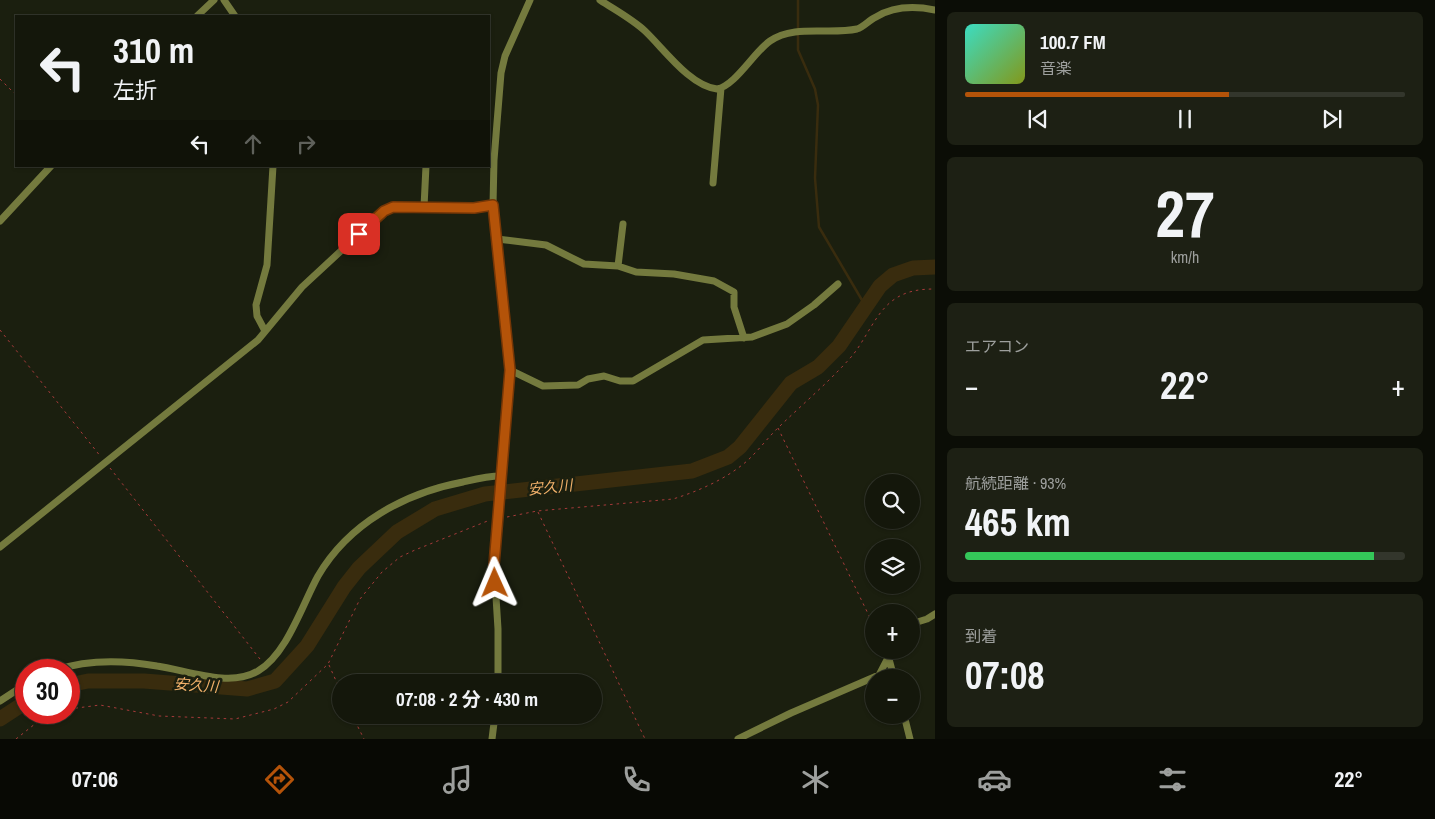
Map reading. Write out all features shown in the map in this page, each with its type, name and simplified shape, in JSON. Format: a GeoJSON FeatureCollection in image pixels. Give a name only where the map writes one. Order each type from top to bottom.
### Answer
{"type":"FeatureCollection","features":[{"type":"Feature","properties":{"kind":"street"},"geometry":{"type":"LineString","coordinates":[[199,15],[214,0]]}},
{"type":"Feature","properties":{"kind":"street"},"geometry":{"type":"LineString","coordinates":[[224,0],[234,15]]}},
{"type":"Feature","properties":{"kind":"street"},"geometry":{"type":"LineString","coordinates":[[498,674],[498,629],[494,565],[510,370],[493,205],[492,148],[503,64],[530,0]]}},
{"type":"Feature","properties":{"kind":"street"},"geometry":{"type":"LineString","coordinates":[[600,0],[646,32],[672,61],[711,89],[722,88],[770,41],[794,33],[859,29],[890,10],[916,6],[935,10]]}},
{"type":"Feature","properties":{"kind":"street"},"geometry":{"type":"LineString","coordinates":[[713,183],[722,88]]}},
{"type":"Feature","properties":{"kind":"street"},"geometry":{"type":"LineString","coordinates":[[0,221],[49,167]]}},
{"type":"Feature","properties":{"kind":"street"},"geometry":{"type":"LineString","coordinates":[[265,331],[257,316],[256,305],[269,251],[273,167]]}},
{"type":"Feature","properties":{"kind":"street"},"geometry":{"type":"LineString","coordinates":[[424,207],[426,167]]}},
{"type":"Feature","properties":{"kind":"street"},"geometry":{"type":"LineString","coordinates":[[0,547],[106,464],[258,340],[302,287],[384,211],[403,206],[474,208],[493,205]]}},
{"type":"Feature","properties":{"kind":"street"},"geometry":{"type":"LineString","coordinates":[[618,266],[623,224]]}},
{"type":"Feature","properties":{"kind":"street"},"geometry":{"type":"LineString","coordinates":[[497,239],[546,245],[584,264],[618,266],[636,272],[674,274],[724,285],[734,292],[734,307],[744,338]]}},
{"type":"Feature","properties":{"kind":"street"},"geometry":{"type":"LineString","coordinates":[[510,370],[543,386],[578,385],[588,379],[604,376],[626,382],[633,381],[703,340],[744,338],[787,324],[814,305],[838,284]]}},
{"type":"Feature","properties":{"kind":"street"},"geometry":{"type":"LineString","coordinates":[[80,664],[109,661],[158,666],[211,677],[232,678],[256,672],[276,654],[328,562],[357,530],[397,503],[422,492],[441,486],[501,476]]}},
{"type":"Feature","properties":{"kind":"street"},"geometry":{"type":"LineString","coordinates":[[920,621],[935,614]]}},
{"type":"Feature","properties":{"kind":"street"},"geometry":{"type":"LineString","coordinates":[[889,659],[892,669]]}},
{"type":"Feature","properties":{"kind":"street"},"geometry":{"type":"LineString","coordinates":[[738,739],[791,713],[879,675],[889,659]]}},
{"type":"Feature","properties":{"kind":"street"},"geometry":{"type":"LineString","coordinates":[[0,702],[15,692]]}},
{"type":"Feature","properties":{"kind":"street"},"geometry":{"type":"LineString","coordinates":[[492,739],[494,724]]}},
{"type":"Feature","properties":{"kind":"street"},"geometry":{"type":"LineString","coordinates":[[906,724],[910,739]]}},
{"type":"Feature","properties":{"kind":"path"},"geometry":{"type":"LineString","coordinates":[[0,79],[15,94]]}},
{"type":"Feature","properties":{"kind":"path"},"geometry":{"type":"LineString","coordinates":[[80,708],[100,705],[159,716],[235,719],[260,715],[288,702],[328,664],[360,599],[382,572],[400,557],[486,520],[537,511],[644,503],[690,494],[720,480],[747,461],[778,427],[824,385],[851,356],[890,302],[904,293],[921,289],[935,289]]}},
{"type":"Feature","properties":{"kind":"path"},"geometry":{"type":"LineString","coordinates":[[0,330],[266,665]]}},
{"type":"Feature","properties":{"kind":"path"},"geometry":{"type":"LineString","coordinates":[[778,427],[865,607]]}},
{"type":"Feature","properties":{"kind":"path"},"geometry":{"type":"LineString","coordinates":[[537,511],[645,739]]}},
{"type":"Feature","properties":{"kind":"path"},"geometry":{"type":"LineString","coordinates":[[328,664],[333,674]]}},
{"type":"Feature","properties":{"kind":"path"},"geometry":{"type":"LineString","coordinates":[[16,739],[35,724]]}},
{"type":"Feature","properties":{"kind":"path"},"geometry":{"type":"LineString","coordinates":[[356,724],[364,739]]}},
{"type":"Feature","properties":{"kind":"waterway"},"geometry":{"type":"LineString","coordinates":[[798,0],[798,50],[815,89],[818,105],[815,178],[819,227],[866,307]]}},
{"type":"Feature","properties":{"kind":"waterway","name":"安久川"},"geometry":{"type":"LineString","coordinates":[[80,683],[144,681],[247,689],[275,681],[307,646],[344,587],[359,568],[397,532],[435,509],[485,494],[692,471],[728,457],[740,447],[791,383],[818,367],[839,346],[880,286],[893,275],[913,268],[935,267]]}},
{"type":"Feature","properties":{"kind":"waterway","name":"安久川"},"geometry":{"type":"LineString","coordinates":[[0,719],[15,709]]}},
{"type":"Feature","properties":{"kind":"route"},"geometry":{"type":"LineString","coordinates":[[359,234],[384,211],[393,207],[474,208],[493,205],[510,370],[494,565],[495,583]]}}]}
